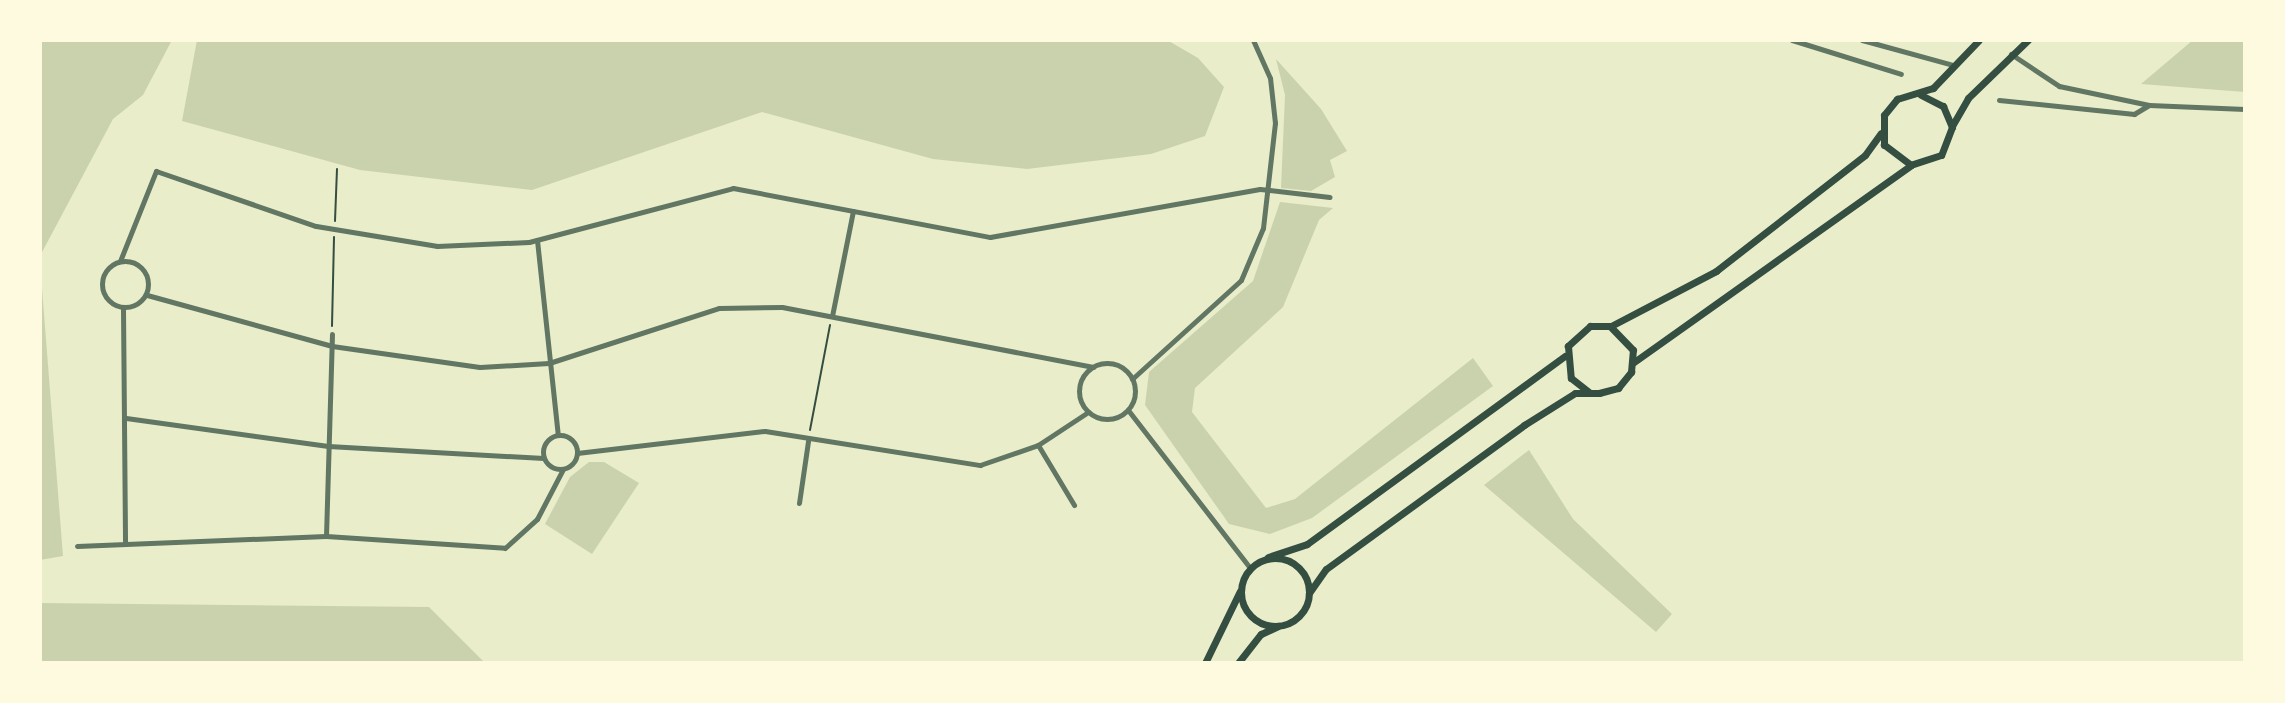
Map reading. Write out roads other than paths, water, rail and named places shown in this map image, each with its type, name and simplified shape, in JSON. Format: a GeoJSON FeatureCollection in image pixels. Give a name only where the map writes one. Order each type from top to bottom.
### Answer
{"type":"FeatureCollection","features":[{"type":"Feature","properties":{"kind":"main road"},"geometry":{"type":"LineString","coordinates":[[1205,663],[1250,568],[1268,558],[1307,544],[1565,356],[1580,330],[1610,326],[1716,271],[1865,155],[1881,133],[1891,105],[1921,94],[1979,40]]}},
{"type":"Feature","properties":{"kind":"main road"},"geometry":{"type":"LineString","coordinates":[[1238,663],[1261,634],[1303,610],[1309,593],[1326,569],[1500,441],[1559,402],[1589,392],[1618,388],[1634,362],[1911,165],[1941,155],[1968,98],[2028,40]]}},
{"type":"Feature","properties":{"kind":"main road"},"geometry":{"type":"LineString","coordinates":[[1921,94],[1942,106],[1952,127]]}},
{"type":"Feature","properties":{"kind":"main road"},"geometry":{"type":"LineString","coordinates":[[1881,133],[1890,154],[1911,165]]}},
{"type":"Feature","properties":{"kind":"main road"},"geometry":{"type":"LineString","coordinates":[[1610,326],[1628,340],[1634,362]]}},
{"type":"Feature","properties":{"kind":"main road"},"geometry":{"type":"LineString","coordinates":[[1565,356],[1571,378],[1589,392]]}},
{"type":"Feature","properties":{"kind":"main road"},"geometry":{"type":"LineString","coordinates":[[1268,558],[1294,563],[1309,593]]}},
{"type":"Feature","properties":{"kind":"main road"},"geometry":{"type":"LineString","coordinates":[[1240,591],[1247,612],[1278,626]]}},
{"type":"Feature","properties":{"kind":"street"},"geometry":{"type":"LineString","coordinates":[[1250,568],[1128,410],[1132,379],[1241,280],[1270,191],[1274,112],[1270,78],[1253,40]]}},
{"type":"Feature","properties":{"kind":"street"},"geometry":{"type":"LineString","coordinates":[[1792,40],[1901,74]]}},
{"type":"Feature","properties":{"kind":"street"},"geometry":{"type":"LineString","coordinates":[[1862,40],[1953,65]]}},
{"type":"Feature","properties":{"kind":"street"},"geometry":{"type":"LineString","coordinates":[[2011,54],[2059,86],[2149,104],[2245,109]]}},
{"type":"Feature","properties":{"kind":"street"},"geometry":{"type":"LineString","coordinates":[[1998,100],[2134,114],[2149,104]]}},
{"type":"Feature","properties":{"kind":"street"},"geometry":{"type":"LineString","coordinates":[[123,308],[106,298],[102,282],[120,261],[156,170],[334,229],[437,246],[537,240],[733,188],[990,237],[1270,191],[1330,197]]}},
{"type":"Feature","properties":{"kind":"street"},"geometry":{"type":"LineString","coordinates":[[832,316],[853,211]]}},
{"type":"Feature","properties":{"kind":"street"},"geometry":{"type":"LineString","coordinates":[[537,240],[558,435]]}},
{"type":"Feature","properties":{"kind":"street"},"geometry":{"type":"LineString","coordinates":[[120,261],[141,267],[147,295]]}},
{"type":"Feature","properties":{"kind":"street"},"geometry":{"type":"LineString","coordinates":[[123,308],[147,295],[332,346],[480,367],[549,363],[719,308],[782,307],[1093,367],[1118,366],[1132,379]]}},
{"type":"Feature","properties":{"kind":"street"},"geometry":{"type":"LineString","coordinates":[[123,308],[125,541]]}},
{"type":"Feature","properties":{"kind":"street"},"geometry":{"type":"LineString","coordinates":[[326,536],[332,334]]}},
{"type":"Feature","properties":{"kind":"street"},"geometry":{"type":"LineString","coordinates":[[1093,367],[1079,391],[1088,412],[1105,419],[1128,410]]}},
{"type":"Feature","properties":{"kind":"street"},"geometry":{"type":"LineString","coordinates":[[77,546],[125,541],[326,536],[482,551],[505,548],[537,519],[563,469],[577,453],[765,431],[808,441],[980,464],[1038,445],[1088,412]]}},
{"type":"Feature","properties":{"kind":"street"},"geometry":{"type":"LineString","coordinates":[[126,418],[328,446],[544,458],[563,469]]}},
{"type":"Feature","properties":{"kind":"street"},"geometry":{"type":"LineString","coordinates":[[558,435],[571,439],[577,453]]}},
{"type":"Feature","properties":{"kind":"street"},"geometry":{"type":"LineString","coordinates":[[544,458],[545,444],[558,435]]}},
{"type":"Feature","properties":{"kind":"street"},"geometry":{"type":"LineString","coordinates":[[799,503],[808,441]]}},
{"type":"Feature","properties":{"kind":"street"},"geometry":{"type":"LineString","coordinates":[[1038,445],[1074,505]]}}]}
